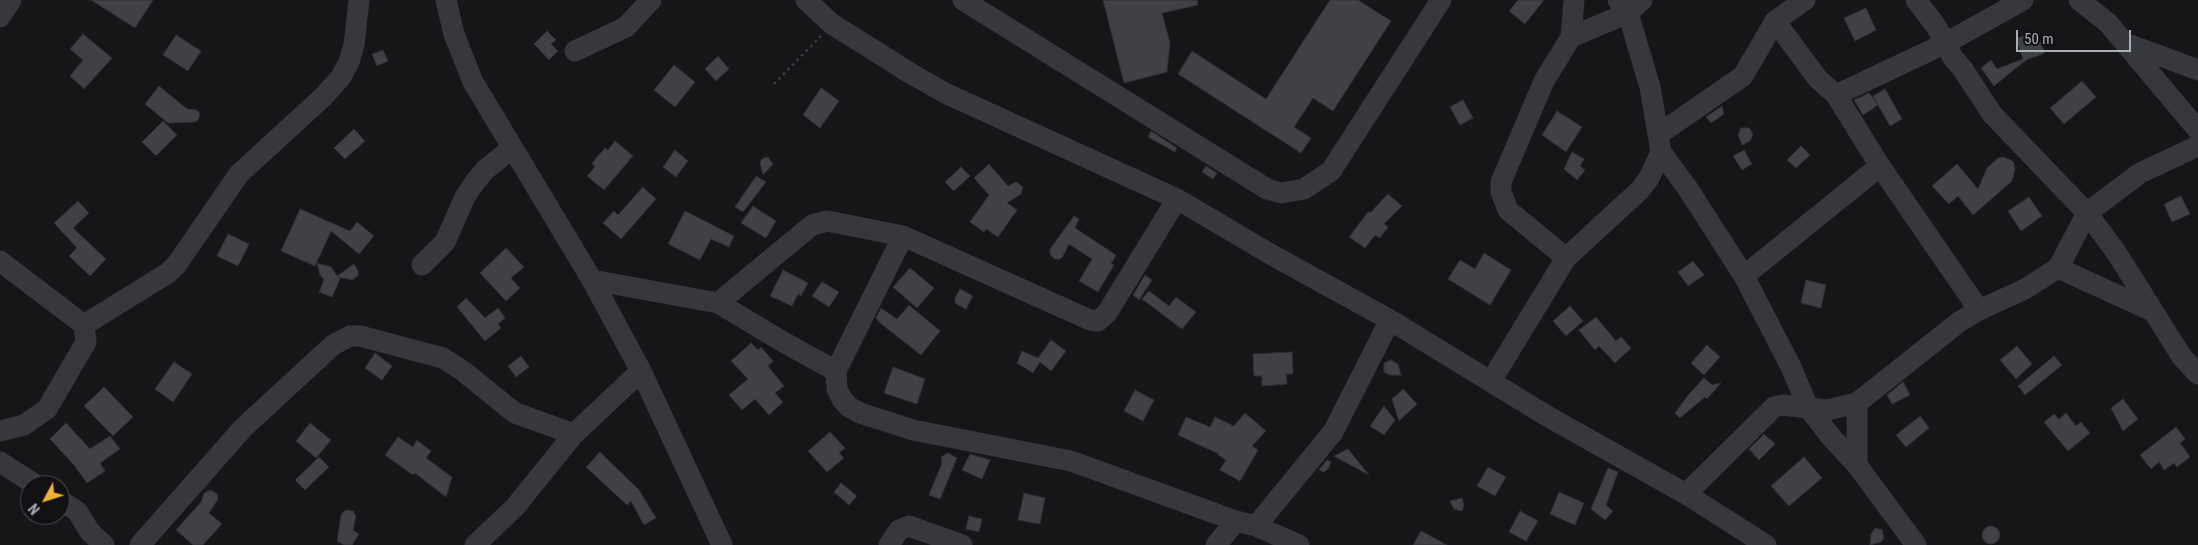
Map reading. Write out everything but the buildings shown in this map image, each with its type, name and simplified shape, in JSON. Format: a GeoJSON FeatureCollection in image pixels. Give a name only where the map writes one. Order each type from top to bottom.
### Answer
{"type":"FeatureCollection","features":[{"type":"Feature","properties":{"kind":"street"},"geometry":{"type":"LineString","coordinates":[[0,17],[11,0]]}},
{"type":"Feature","properties":{"kind":"street"},"geometry":{"type":"LineString","coordinates":[[84,325],[172,268],[186,254],[229,186],[239,174],[323,97],[340,77],[349,62],[354,45],[360,0]]}},
{"type":"Feature","properties":{"kind":"street"},"geometry":{"type":"LineString","coordinates":[[446,0],[454,34],[473,82],[592,280],[641,372],[722,545]]}},
{"type":"Feature","properties":{"kind":"street"},"geometry":{"type":"LineString","coordinates":[[575,51],[626,27],[651,0]]}},
{"type":"Feature","properties":{"kind":"street"},"geometry":{"type":"LineString","coordinates":[[806,0],[832,24],[945,93],[1177,199],[1390,320],[1547,416],[1686,494],[1766,545]]}},
{"type":"Feature","properties":{"kind":"street"},"geometry":{"type":"LineString","coordinates":[[963,0],[1267,189],[1281,193],[1304,189],[1331,170],[1440,0]]}},
{"type":"Feature","properties":{"kind":"street"},"geometry":{"type":"LineString","coordinates":[[1566,258],[1508,210],[1501,192],[1501,182],[1544,81],[1571,37],[1574,0]]}},
{"type":"Feature","properties":{"kind":"street"},"geometry":{"type":"LineString","coordinates":[[1491,381],[1566,258],[1640,190],[1649,178],[1660,143],[1743,76],[1775,22],[1805,0]]}},
{"type":"Feature","properties":{"kind":"street"},"geometry":{"type":"LineString","coordinates":[[1916,0],[1992,114],[2087,213],[2116,252],[2182,356],[2198,374]]}},
{"type":"Feature","properties":{"kind":"street"},"geometry":{"type":"LineString","coordinates":[[1836,95],[1946,43],[2023,0]]}},
{"type":"Feature","properties":{"kind":"street"},"geometry":{"type":"LineString","coordinates":[[2079,0],[2108,23],[2198,130]]}},
{"type":"Feature","properties":{"kind":"street"},"geometry":{"type":"LineString","coordinates":[[2103,0],[2108,23]]}},
{"type":"Feature","properties":{"kind":"street"},"geometry":{"type":"LineString","coordinates":[[1571,37],[1629,4],[1650,88],[1660,143],[1744,276],[1791,367],[1808,408],[1857,465],[1916,545]]}},
{"type":"Feature","properties":{"kind":"street"},"geometry":{"type":"LineString","coordinates":[[1775,22],[1818,79],[1836,95],[1880,166],[1979,310]]}},
{"type":"Feature","properties":{"kind":"street"},"geometry":{"type":"LineString","coordinates":[[2123,42],[2198,70]]}},
{"type":"Feature","properties":{"kind":"street"},"geometry":{"type":"LineString","coordinates":[[1686,494],[1774,407],[1782,405],[1827,410],[1857,402],[1959,322],[1979,310],[2025,289],[2058,268],[2087,213],[2140,173],[2198,146]]}},
{"type":"Feature","properties":{"kind":"street"},"geometry":{"type":"LineString","coordinates":[[422,265],[445,242],[465,197],[475,182],[485,170],[512,148]]}},
{"type":"Feature","properties":{"kind":"street"},"geometry":{"type":"LineString","coordinates":[[1744,276],[1880,166]]}},
{"type":"Feature","properties":{"kind":"street"},"geometry":{"type":"LineString","coordinates":[[718,302],[812,225],[828,220],[903,236],[1090,320],[1098,321],[1107,314],[1177,199]]}},
{"type":"Feature","properties":{"kind":"street"},"geometry":{"type":"LineString","coordinates":[[903,236],[836,371],[837,389],[849,407],[860,413],[913,430],[1071,461],[1299,545]]}},
{"type":"Feature","properties":{"kind":"street"},"geometry":{"type":"LineString","coordinates":[[0,261],[84,325],[86,342],[47,408],[24,425],[0,431]]}},
{"type":"Feature","properties":{"kind":"street"},"geometry":{"type":"LineString","coordinates":[[2058,268],[2152,311]]}},
{"type":"Feature","properties":{"kind":"street"},"geometry":{"type":"LineString","coordinates":[[592,280],[718,302],[836,371]]}},
{"type":"Feature","properties":{"kind":"street"},"geometry":{"type":"LineString","coordinates":[[1216,545],[1246,524],[1333,432],[1390,320]]}},
{"type":"Feature","properties":{"kind":"street"},"geometry":{"type":"LineString","coordinates":[[140,545],[243,428],[333,345],[350,336],[360,336],[443,358],[463,371],[515,413],[574,434]]}},
{"type":"Feature","properties":{"kind":"street"},"geometry":{"type":"LineString","coordinates":[[474,545],[514,507],[574,434],[641,372]]}},
{"type":"Feature","properties":{"kind":"street"},"geometry":{"type":"LineString","coordinates":[[1857,402],[1857,465]]}},
{"type":"Feature","properties":{"kind":"street"},"geometry":{"type":"LineString","coordinates":[[0,462],[20,475]]}},
{"type":"Feature","properties":{"kind":"street"},"geometry":{"type":"LineString","coordinates":[[70,506],[77,511],[90,532],[104,545]]}},
{"type":"Feature","properties":{"kind":"street"},"geometry":{"type":"LineString","coordinates":[[889,545],[900,530],[908,526],[962,545]]}},
{"type":"Feature","properties":{"kind":"path"},"geometry":{"type":"LineString","coordinates":[[774,84],[832,24]]}}]}
